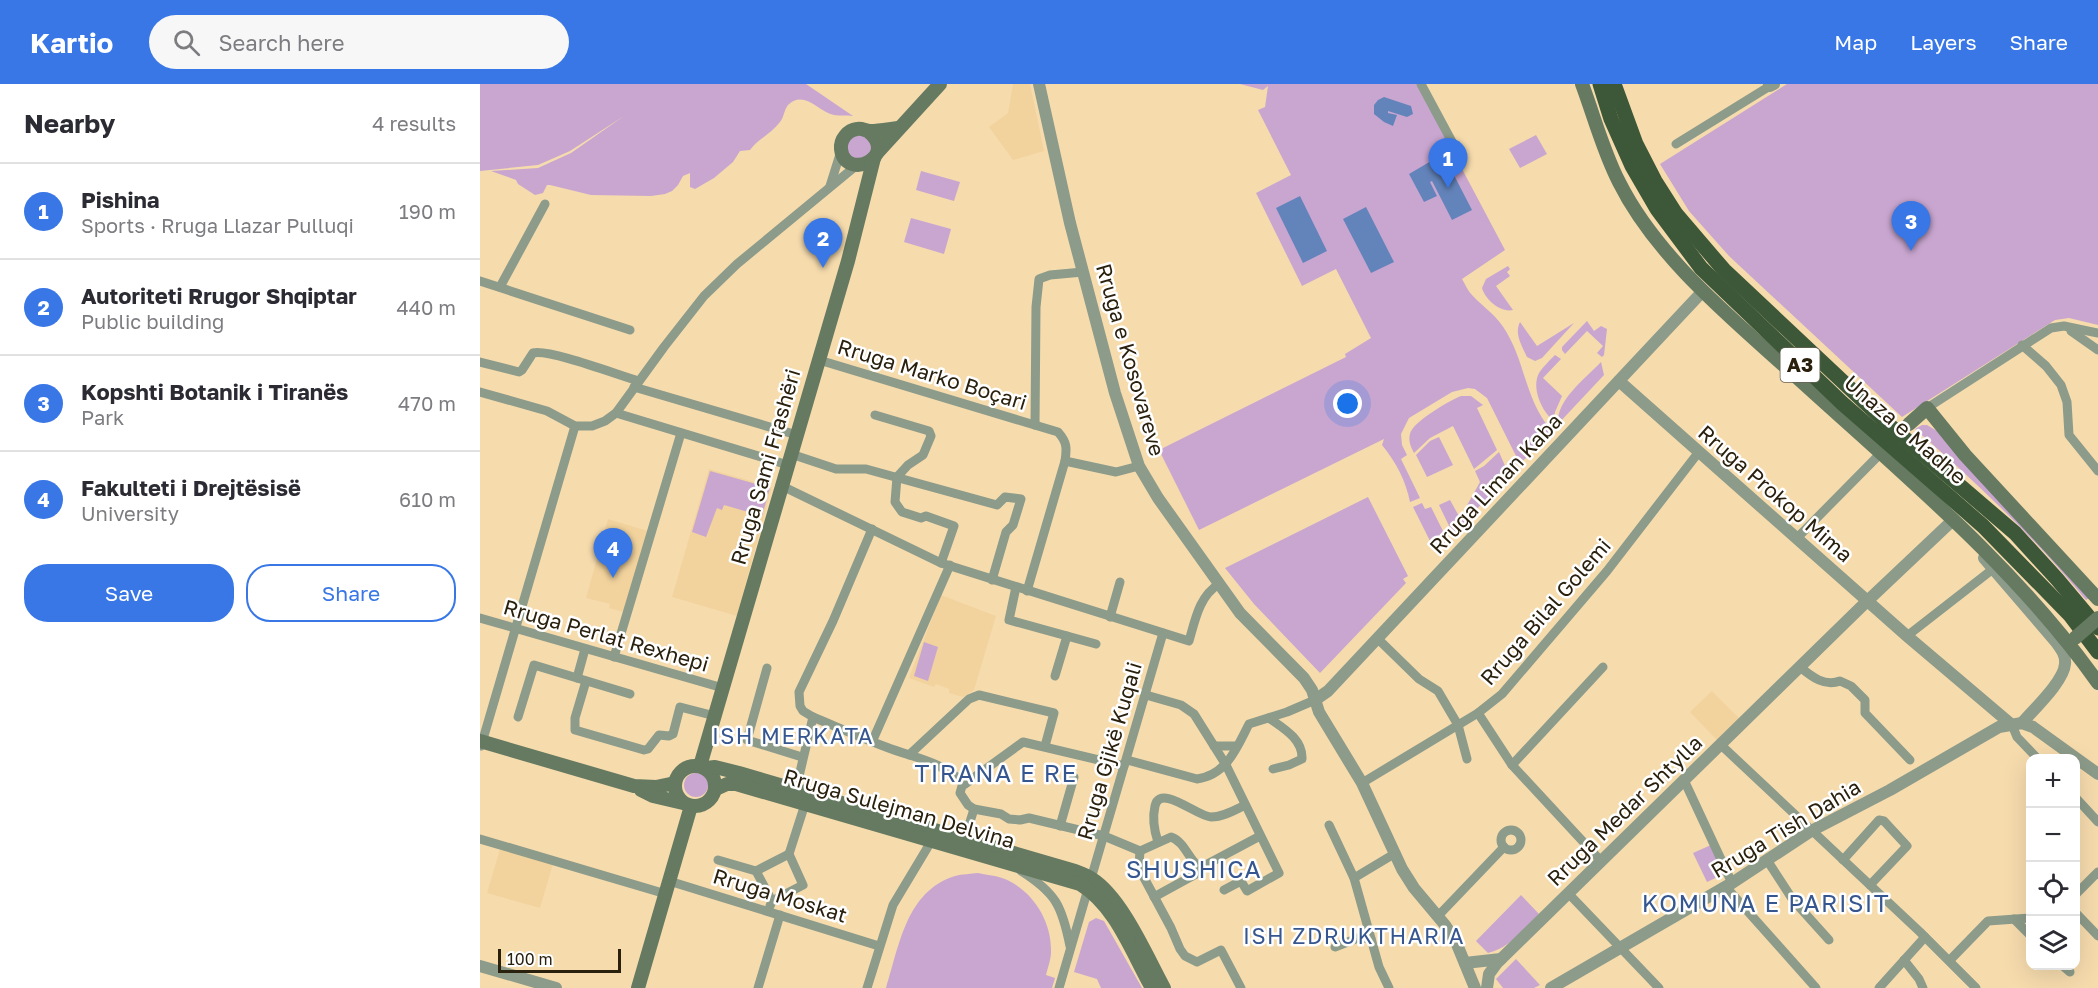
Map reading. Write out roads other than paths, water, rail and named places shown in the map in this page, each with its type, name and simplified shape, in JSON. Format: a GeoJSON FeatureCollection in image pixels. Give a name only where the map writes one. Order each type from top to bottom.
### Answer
{"type":"FeatureCollection","features":[{"type":"Feature","properties":{"kind":"highway"},"geometry":{"type":"LineString","coordinates":[[1592,84],[1628,168],[1647,203],[1664,207],[1670,195],[1646,148],[1623,84]]}},
{"type":"Feature","properties":{"kind":"highway","name":"Unaza e Madhe"},"geometry":{"type":"LineString","coordinates":[[1600,84],[1611,119],[1636,175],[1664,207],[1689,230],[1724,270],[1889,425],[2015,533],[2098,628]]}},
{"type":"Feature","properties":{"kind":"highway","name":"Unaza e Madhe"},"geometry":{"type":"LineString","coordinates":[[1614,84],[1636,144],[1655,181],[1664,207],[1688,252],[1724,291],[1864,424],[1983,526],[2070,615],[2098,652]]}},
{"type":"Feature","properties":{"kind":"main road"},"geometry":{"type":"LineString","coordinates":[[858,165],[869,162],[940,84]]}},
{"type":"Feature","properties":{"kind":"main road"},"geometry":{"type":"LineString","coordinates":[[1582,84],[1618,182],[1650,230],[1703,291],[1882,452],[2004,568],[2072,640],[2098,683]]}},
{"type":"Feature","properties":{"kind":"main road"},"geometry":{"type":"LineString","coordinates":[[868,179],[858,165],[846,159],[841,149],[843,138],[852,130],[857,129],[868,131],[898,128]]}},
{"type":"Feature","properties":{"kind":"main road"},"geometry":{"type":"LineString","coordinates":[[868,131],[876,141],[875,156]]}},
{"type":"Feature","properties":{"kind":"main road","name":"Rruga Sami Frashëri"},"geometry":{"type":"LineString","coordinates":[[703,767],[723,688],[848,261],[875,156]]}},
{"type":"Feature","properties":{"kind":"main road"},"geometry":{"type":"LineString","coordinates":[[1909,424],[1926,408],[1965,455],[2098,599]]}},
{"type":"Feature","properties":{"kind":"main road"},"geometry":{"type":"LineString","coordinates":[[2072,640],[2098,618]]}},
{"type":"Feature","properties":{"kind":"main road"},"geometry":{"type":"LineString","coordinates":[[481,744],[634,786],[653,796],[687,804],[698,806],[710,801],[716,789],[712,774],[703,767],[692,765],[678,775],[675,783],[678,797],[687,804]]}},
{"type":"Feature","properties":{"kind":"main road","name":"Rruga Sulejman Delvina"},"geometry":{"type":"LineString","coordinates":[[703,767],[718,767],[965,838],[1074,876]]}},
{"type":"Feature","properties":{"kind":"main road"},"geometry":{"type":"LineString","coordinates":[[634,786],[656,787],[675,783]]}},
{"type":"Feature","properties":{"kind":"main road","name":"Rruga Sulejman Delvina"},"geometry":{"type":"LineString","coordinates":[[716,789],[733,783],[977,853],[1074,876]]}},
{"type":"Feature","properties":{"kind":"main road"},"geometry":{"type":"LineString","coordinates":[[638,988],[667,888],[687,804]]}},
{"type":"Feature","properties":{"kind":"main road"},"geometry":{"type":"LineString","coordinates":[[1074,876],[1090,884],[1101,900],[1120,919],[1164,988]]}},
{"type":"Feature","properties":{"kind":"main road"},"geometry":{"type":"LineString","coordinates":[[1120,919],[1152,988]]}},
{"type":"Feature","properties":{"kind":"street","name":"Rruga e Kosovareve"},"geometry":{"type":"LineString","coordinates":[[1039,84],[1083,272],[1115,393],[1139,466],[1154,492],[1219,585],[1248,622],[1304,678],[1312,690],[1319,712],[1362,783],[1394,854],[1414,888],[1456,942],[1475,988]]}},
{"type":"Feature","properties":{"kind":"street"},"geometry":{"type":"LineString","coordinates":[[1421,84],[1458,153]]}},
{"type":"Feature","properties":{"kind":"street"},"geometry":{"type":"LineString","coordinates":[[1676,144],[1771,85]]}},
{"type":"Feature","properties":{"kind":"street"},"geometry":{"type":"LineString","coordinates":[[830,186],[841,149]]}},
{"type":"Feature","properties":{"kind":"street"},"geometry":{"type":"LineString","coordinates":[[480,392],[547,411],[575,426],[592,426],[605,421],[615,413],[697,304],[737,264],[858,165]]}},
{"type":"Feature","properties":{"kind":"street"},"geometry":{"type":"LineString","coordinates":[[500,288],[545,204]]}},
{"type":"Feature","properties":{"kind":"street"},"geometry":{"type":"LineString","coordinates":[[1035,425],[1036,307],[1039,279],[1050,275],[1083,272]]}},
{"type":"Feature","properties":{"kind":"street"},"geometry":{"type":"LineString","coordinates":[[480,281],[630,330]]}},
{"type":"Feature","properties":{"kind":"street","name":"Rruga Liman Kaba"},"geometry":{"type":"LineString","coordinates":[[1315,700],[1328,691],[1378,639],[1703,291]]}},
{"type":"Feature","properties":{"kind":"street"},"geometry":{"type":"LineString","coordinates":[[2064,326],[2098,350]]}},
{"type":"Feature","properties":{"kind":"street"},"geometry":{"type":"LineString","coordinates":[[1926,408],[2051,328],[2064,326],[2098,333]]}},
{"type":"Feature","properties":{"kind":"street"},"geometry":{"type":"LineString","coordinates":[[2022,345],[2046,366],[2061,385],[2067,402],[2069,435],[2098,471]]}},
{"type":"Feature","properties":{"kind":"street"},"geometry":{"type":"LineString","coordinates":[[480,362],[519,372],[533,353],[566,358],[636,384],[797,435]]}},
{"type":"Feature","properties":{"kind":"street","name":"Rruga Marko Boçari"},"geometry":{"type":"LineString","coordinates":[[819,360],[1058,432],[1065,439],[1067,448],[1065,461]]}},
{"type":"Feature","properties":{"kind":"street","name":"Rruga Prokop Mima"},"geometry":{"type":"LineString","coordinates":[[1619,381],[1907,636],[2017,724],[2033,727],[2098,774]]}},
{"type":"Feature","properties":{"kind":"street"},"geometry":{"type":"LineString","coordinates":[[615,413],[681,433],[790,460],[836,469],[866,469],[997,505],[1005,497],[1021,499],[1013,525],[1006,532],[992,580]]}},
{"type":"Feature","properties":{"kind":"street"},"geometry":{"type":"LineString","coordinates":[[872,741],[945,564],[954,526],[926,516],[921,518],[902,512],[895,502],[897,477],[908,465],[923,455],[931,436],[929,431],[875,415]]}},
{"type":"Feature","properties":{"kind":"street"},"geometry":{"type":"LineString","coordinates":[[481,744],[575,426]]}},
{"type":"Feature","properties":{"kind":"street"},"geometry":{"type":"LineString","coordinates":[[614,657],[681,433]]}},
{"type":"Feature","properties":{"kind":"street"},"geometry":{"type":"LineString","coordinates":[[1797,538],[1882,452]]}},
{"type":"Feature","properties":{"kind":"street","name":"Rruga Bilal Golemi"},"geometry":{"type":"LineString","coordinates":[[1362,783],[1458,725],[1502,694],[1607,571],[1698,453]]}},
{"type":"Feature","properties":{"kind":"street"},"geometry":{"type":"LineString","coordinates":[[1027,591],[1065,461],[1116,472],[1139,466]]}},
{"type":"Feature","properties":{"kind":"street"},"geometry":{"type":"LineString","coordinates":[[782,486],[945,564],[1189,641],[1201,603],[1210,589],[1219,585]]}},
{"type":"Feature","properties":{"kind":"street"},"geometry":{"type":"LineString","coordinates":[[1958,525],[2064,654],[2066,661],[2062,675],[2017,724],[2017,737],[2032,754]]}},
{"type":"Feature","properties":{"kind":"street","name":"Rruga Medar Shtylla"},"geometry":{"type":"LineString","coordinates":[[1487,988],[1489,974],[1501,959],[1568,893],[1867,601],[1958,525]]}},
{"type":"Feature","properties":{"kind":"street"},"geometry":{"type":"LineString","coordinates":[[872,529],[833,621],[799,692],[800,706],[813,717],[940,765],[965,784]]}},
{"type":"Feature","properties":{"kind":"street"},"geometry":{"type":"LineString","coordinates":[[1907,636],[1993,569]]}},
{"type":"Feature","properties":{"kind":"street"},"geometry":{"type":"LineString","coordinates":[[1110,617],[1120,582]]}},
{"type":"Feature","properties":{"kind":"street"},"geometry":{"type":"LineString","coordinates":[[1016,587],[1008,620],[1096,644]]}},
{"type":"Feature","properties":{"kind":"street","name":"Rruga Perlat Rexhepi"},"geometry":{"type":"LineString","coordinates":[[480,618],[723,688]]}},
{"type":"Feature","properties":{"kind":"street","name":"Rruga Gjikë Kuqali"},"geometry":{"type":"LineString","coordinates":[[1059,988],[1163,633]]}},
{"type":"Feature","properties":{"kind":"street"},"geometry":{"type":"LineString","coordinates":[[1055,676],[1067,636]]}},
{"type":"Feature","properties":{"kind":"street"},"geometry":{"type":"LineString","coordinates":[[1378,639],[1419,679],[1438,691],[1458,725],[1467,759]]}},
{"type":"Feature","properties":{"kind":"street"},"geometry":{"type":"LineString","coordinates":[[585,649],[575,730],[644,750],[648,749],[659,735],[673,734],[680,707],[715,716]]}},
{"type":"Feature","properties":{"kind":"street"},"geometry":{"type":"LineString","coordinates":[[518,717],[534,665],[630,694]]}},
{"type":"Feature","properties":{"kind":"street"},"geometry":{"type":"LineString","coordinates":[[1512,765],[1603,667]]}},
{"type":"Feature","properties":{"kind":"street"},"geometry":{"type":"LineString","coordinates":[[1800,667],[1824,683],[1833,684],[1840,681],[1851,686],[1865,700],[1864,713],[1910,760]]}},
{"type":"Feature","properties":{"kind":"street"},"geometry":{"type":"LineString","coordinates":[[767,668],[747,740],[802,757]]}},
{"type":"Feature","properties":{"kind":"street"},"geometry":{"type":"LineString","coordinates":[[909,755],[969,699],[979,695],[1054,713],[1045,746]]}},
{"type":"Feature","properties":{"kind":"street"},"geometry":{"type":"LineString","coordinates":[[1146,695],[1188,709],[1226,765],[1279,873],[1247,891],[1241,881],[1224,890]]}},
{"type":"Feature","properties":{"kind":"street"},"geometry":{"type":"LineString","coordinates":[[1200,868],[1178,840],[1172,837],[1140,851],[1104,836],[1029,818],[1009,819],[1001,814],[974,809],[968,805],[960,793],[962,786],[1019,744],[1029,742],[1197,779],[1204,778],[1226,765],[1249,724],[1315,700]]}},
{"type":"Feature","properties":{"kind":"street"},"geometry":{"type":"LineString","coordinates":[[1478,712],[1512,765],[1601,861]]}},
{"type":"Feature","properties":{"kind":"street"},"geometry":{"type":"LineString","coordinates":[[795,789],[813,717]]}},
{"type":"Feature","properties":{"kind":"street"},"geometry":{"type":"LineString","coordinates":[[1269,718],[1292,734],[1303,753],[1302,759],[1298,762],[1273,769]]}},
{"type":"Feature","properties":{"kind":"street","name":"Rruga Tish Dahia"},"geometry":{"type":"LineString","coordinates":[[1551,988],[1729,885],[1811,831],[1890,790],[1999,727],[2017,724]]}},
{"type":"Feature","properties":{"kind":"street"},"geometry":{"type":"LineString","coordinates":[[1721,745],[1977,988]]}},
{"type":"Feature","properties":{"kind":"street"},"geometry":{"type":"LineString","coordinates":[[1214,746],[1237,746]]}},
{"type":"Feature","properties":{"kind":"street"},"geometry":{"type":"LineString","coordinates":[[1060,826],[1074,777]]}},
{"type":"Feature","properties":{"kind":"street"},"geometry":{"type":"LineString","coordinates":[[1684,780],[1729,885],[1816,988]]}},
{"type":"Feature","properties":{"kind":"street"},"geometry":{"type":"LineString","coordinates":[[1158,842],[1153,828],[1153,815],[1159,799],[1167,798],[1179,802],[1195,812],[1213,817],[1245,805]]}},
{"type":"Feature","properties":{"kind":"street"},"geometry":{"type":"LineString","coordinates":[[2080,802],[2098,822]]}},
{"type":"Feature","properties":{"kind":"street"},"geometry":{"type":"LineString","coordinates":[[768,911],[772,901],[803,885],[789,854],[805,804]]}},
{"type":"Feature","properties":{"kind":"street"},"geometry":{"type":"LineString","coordinates":[[965,838],[974,809]]}},
{"type":"Feature","properties":{"kind":"street"},"geometry":{"type":"LineString","coordinates":[[1843,860],[1879,820],[1884,821],[1907,846],[1870,885]]}},
{"type":"Feature","properties":{"kind":"street"},"geometry":{"type":"LineString","coordinates":[[1329,825],[1354,878],[1379,967],[1389,988]]}},
{"type":"Feature","properties":{"kind":"street"},"geometry":{"type":"LineString","coordinates":[[1154,897],[1196,874],[1200,868],[1260,836]]}},
{"type":"Feature","properties":{"kind":"street","name":"Rruga Moskat"},"geometry":{"type":"LineString","coordinates":[[480,839],[667,888],[768,911],[879,946]]}},
{"type":"Feature","properties":{"kind":"street"},"geometry":{"type":"LineString","coordinates":[[867,988],[893,905],[932,840]]}},
{"type":"Feature","properties":{"kind":"street"},"geometry":{"type":"LineString","coordinates":[[1438,916],[1504,847]]}},
{"type":"Feature","properties":{"kind":"street"},"geometry":{"type":"LineString","coordinates":[[1140,851],[1139,865],[1142,874],[1185,956],[1197,962],[1221,950],[1241,988]]}},
{"type":"Feature","properties":{"kind":"street"},"geometry":{"type":"LineString","coordinates":[[977,853],[1020,870],[1046,889],[1061,911],[1071,948]]}},
{"type":"Feature","properties":{"kind":"street"},"geometry":{"type":"LineString","coordinates":[[718,860],[756,871],[789,854]]}},
{"type":"Feature","properties":{"kind":"street"},"geometry":{"type":"LineString","coordinates":[[1354,878],[1394,854]]}},
{"type":"Feature","properties":{"kind":"street"},"geometry":{"type":"LineString","coordinates":[[1767,860],[1793,900],[1829,940]]}},
{"type":"Feature","properties":{"kind":"street"},"geometry":{"type":"LineString","coordinates":[[756,871],[772,901]]}},
{"type":"Feature","properties":{"kind":"street"},"geometry":{"type":"LineString","coordinates":[[2080,890],[2098,872]]}},
{"type":"Feature","properties":{"kind":"street"},"geometry":{"type":"LineString","coordinates":[[1568,893],[1659,988]]}},
{"type":"Feature","properties":{"kind":"street"},"geometry":{"type":"LineString","coordinates":[[758,988],[780,915]]}},
{"type":"Feature","properties":{"kind":"street"},"geometry":{"type":"LineString","coordinates":[[2079,916],[2098,936]]}},
{"type":"Feature","properties":{"kind":"street"},"geometry":{"type":"LineString","coordinates":[[1950,960],[1988,921],[2026,918]]}},
{"type":"Feature","properties":{"kind":"street"},"geometry":{"type":"LineString","coordinates":[[2014,919],[2026,930]]}},
{"type":"Feature","properties":{"kind":"street"},"geometry":{"type":"LineString","coordinates":[[1879,988],[1925,937]]}},
{"type":"Feature","properties":{"kind":"street"},"geometry":{"type":"LineString","coordinates":[[1335,947],[1358,938],[1371,939]]}},
{"type":"Feature","properties":{"kind":"street"},"geometry":{"type":"LineString","coordinates":[[1465,963],[1501,959]]}},
{"type":"Feature","properties":{"kind":"street"},"geometry":{"type":"LineString","coordinates":[[1904,960],[1923,988]]}},
{"type":"Feature","properties":{"kind":"street"},"geometry":{"type":"LineString","coordinates":[[480,966],[556,988]]}},
{"type":"Feature","properties":{"kind":"water"},"geometry":{"type":"Polygon","coordinates":[[[1384,97],[1411,106],[1413,114],[1407,117],[1388,111],[1388,113],[1397,115],[1393,126],[1384,122],[1374,114],[1374,105],[1384,97]]]}},
{"type":"Feature","properties":{"kind":"water"},"geometry":{"type":"Polygon","coordinates":[[[1443,154],[1472,210],[1452,220],[1432,181],[1430,182],[1437,196],[1424,202],[1409,174],[1443,154]]]}},
{"type":"Feature","properties":{"kind":"water"},"geometry":{"type":"Polygon","coordinates":[[[1300,196],[1327,251],[1303,263],[1276,208],[1300,196]]]}},
{"type":"Feature","properties":{"kind":"water"},"geometry":{"type":"Polygon","coordinates":[[[1366,207],[1394,262],[1371,273],[1343,219],[1366,207]]]}},
{"type":"Feature","properties":{"kind":"place","name":"Pishina"},"geometry":{"type":"Point","coordinates":[1448,188]}},
{"type":"Feature","properties":{"kind":"place","name":"Kopshti Botanik i Tiranës"},"geometry":{"type":"Point","coordinates":[1911,251]}},
{"type":"Feature","properties":{"kind":"place","name":"Autoriteti Rrugor Shqiptar"},"geometry":{"type":"Point","coordinates":[823,268]}},
{"type":"Feature","properties":{"kind":"place","name":"Fakulteti i Drejtësisë"},"geometry":{"type":"Point","coordinates":[613,578]}},
{"type":"Feature","properties":{"kind":"district","name":"ISH MERKATA"},"geometry":{"type":"Point","coordinates":[793,736]}},
{"type":"Feature","properties":{"kind":"district","name":"TIRANA E RE"},"geometry":{"type":"Point","coordinates":[996,774]}},
{"type":"Feature","properties":{"kind":"district","name":"SHUSHICA"},"geometry":{"type":"Point","coordinates":[1194,870]}},
{"type":"Feature","properties":{"kind":"district","name":"KOMUNA E PARISIT"},"geometry":{"type":"Point","coordinates":[1766,904]}},
{"type":"Feature","properties":{"kind":"district","name":"ISH ZDRUKTHARIA"},"geometry":{"type":"Point","coordinates":[1354,936]}}]}
